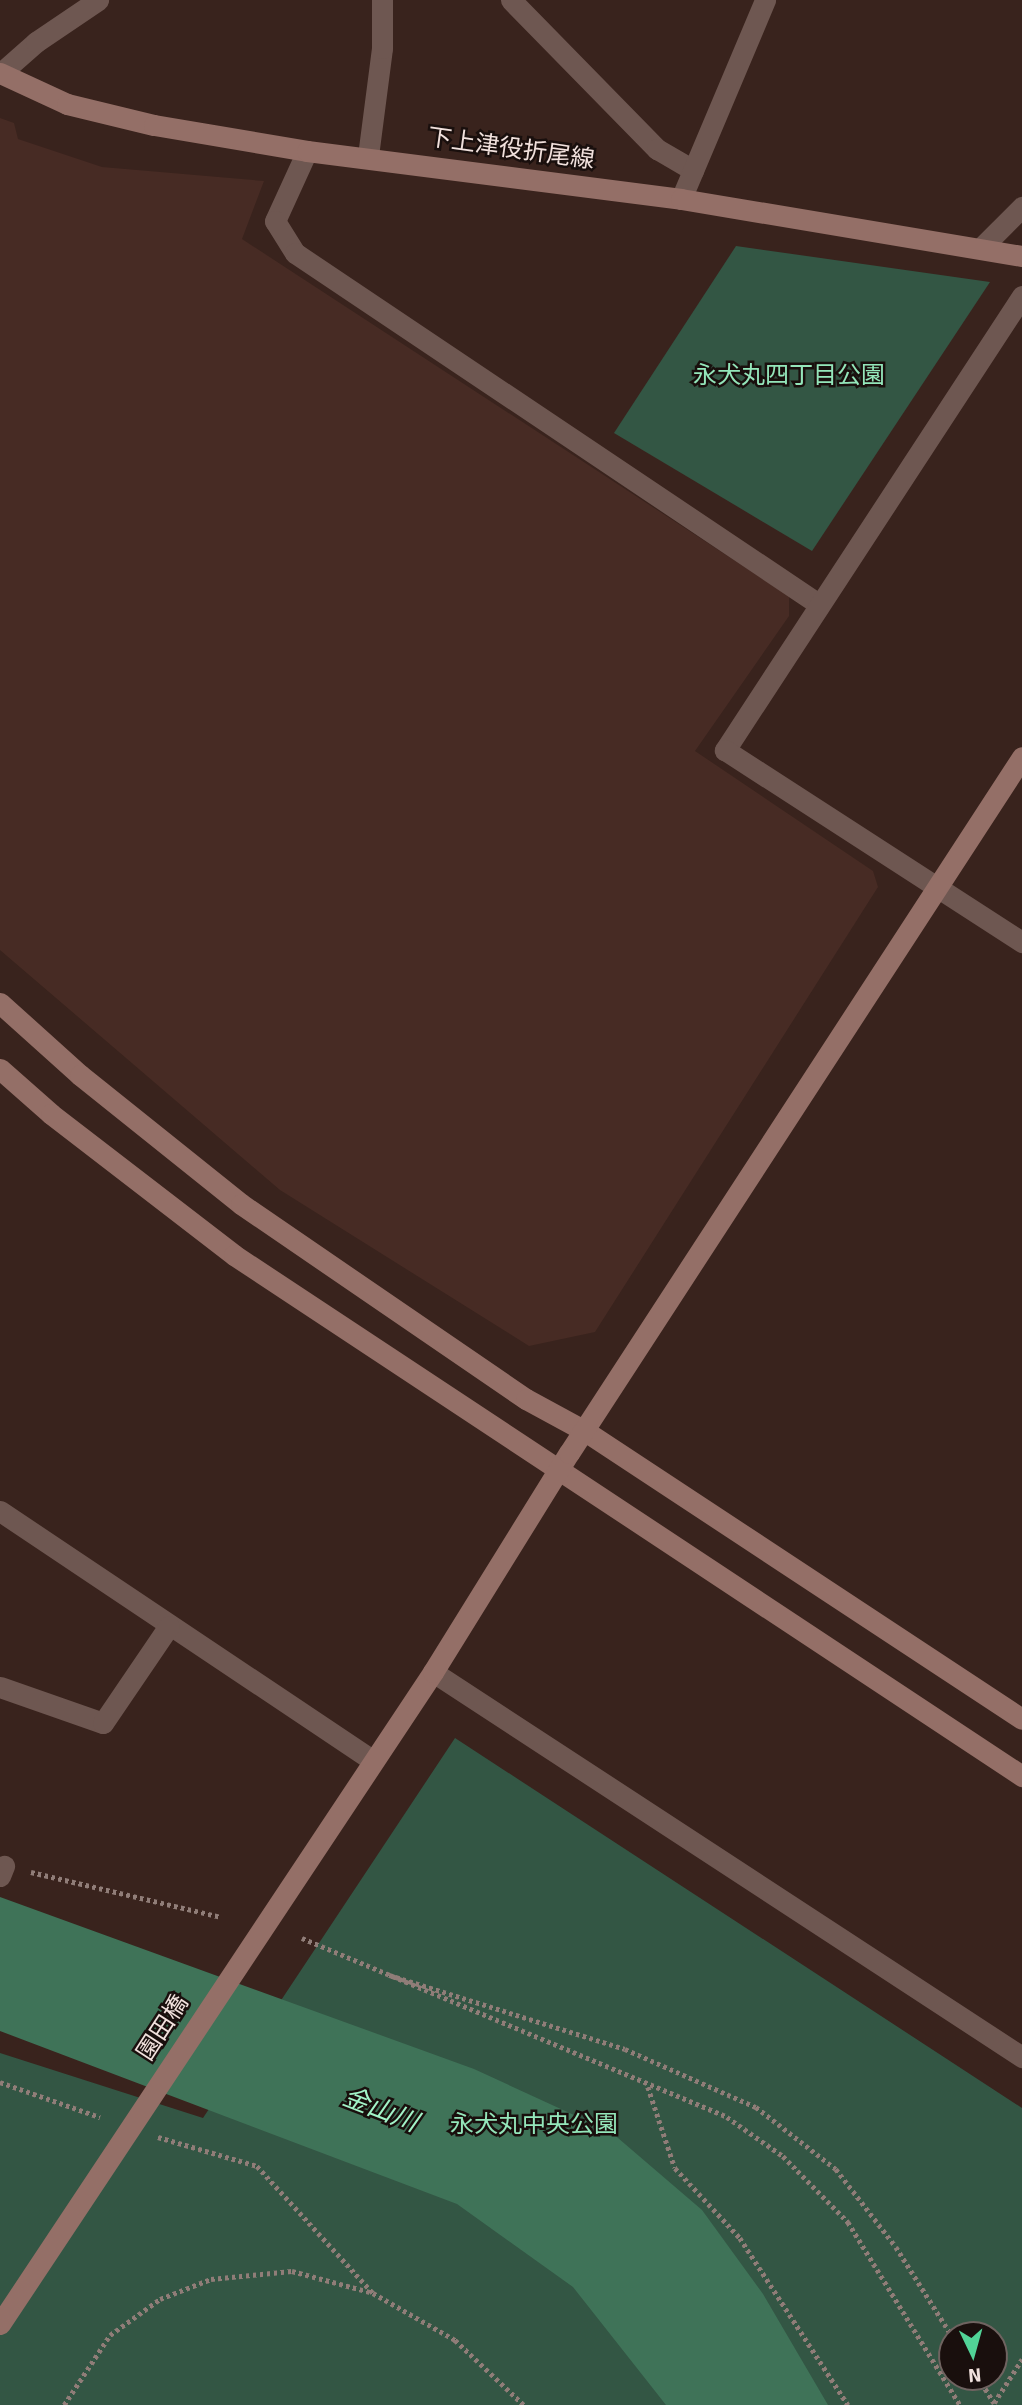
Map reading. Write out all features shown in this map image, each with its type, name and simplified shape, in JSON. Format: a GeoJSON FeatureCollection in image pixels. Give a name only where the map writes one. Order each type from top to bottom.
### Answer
{"type":"FeatureCollection","features":[{"type":"Feature","properties":{"kind":"street"},"geometry":{"type":"LineString","coordinates":[[0,73],[36,42],[98,0]]}},
{"type":"Feature","properties":{"kind":"street"},"geometry":{"type":"LineString","coordinates":[[368,156],[382,48],[382,0]]}},
{"type":"Feature","properties":{"kind":"street"},"geometry":{"type":"LineString","coordinates":[[511,0],[657,149],[693,170]]}},
{"type":"Feature","properties":{"kind":"street"},"geometry":{"type":"LineString","coordinates":[[681,199],[765,0]]}},
{"type":"Feature","properties":{"kind":"street","name":"下上津役折尾線"},"geometry":{"type":"LineString","coordinates":[[0,73],[66,104],[154,125],[307,150],[681,199],[982,247],[1022,256]]}},
{"type":"Feature","properties":{"kind":"street"},"geometry":{"type":"LineString","coordinates":[[307,150],[275,221],[295,253],[817,603]]}},
{"type":"Feature","properties":{"kind":"street"},"geometry":{"type":"LineString","coordinates":[[982,247],[1022,207]]}},
{"type":"Feature","properties":{"kind":"street"},"geometry":{"type":"LineString","coordinates":[[1022,296],[817,603],[725,750],[1022,942]]}},
{"type":"Feature","properties":{"kind":"street","name":"園田橋"},"geometry":{"type":"LineString","coordinates":[[0,2324],[259,1928],[433,1672],[557,1472],[939,889],[1022,757]]}},
{"type":"Feature","properties":{"kind":"street"},"geometry":{"type":"LineString","coordinates":[[0,1003],[80,1075],[241,1203],[526,1399],[585,1431],[1022,1719]]}},
{"type":"Feature","properties":{"kind":"street"},"geometry":{"type":"LineString","coordinates":[[0,1069],[51,1115],[234,1255],[557,1472],[1022,1776]]}},
{"type":"Feature","properties":{"kind":"street"},"geometry":{"type":"LineString","coordinates":[[0,1511],[373,1760]]}},
{"type":"Feature","properties":{"kind":"street"},"geometry":{"type":"LineString","coordinates":[[0,1687],[103,1723],[169,1626]]}},
{"type":"Feature","properties":{"kind":"street"},"geometry":{"type":"LineString","coordinates":[[433,1672],[1022,2057]]}},
{"type":"Feature","properties":{"kind":"path"},"geometry":{"type":"LineString","coordinates":[[2,1871],[221,1917]]}},
{"type":"Feature","properties":{"kind":"path"},"geometry":{"type":"LineString","coordinates":[[302,1938],[648,2087],[727,2117],[783,2156],[848,2222],[960,2405]]}},
{"type":"Feature","properties":{"kind":"path"},"geometry":{"type":"LineString","coordinates":[[369,1969],[625,2049],[756,2107],[836,2169],[896,2248],[942,2321]]}},
{"type":"Feature","properties":{"kind":"path"},"geometry":{"type":"LineString","coordinates":[[0,2082],[103,2118]]}},
{"type":"Feature","properties":{"kind":"path"},"geometry":{"type":"LineString","coordinates":[[648,2087],[675,2168],[740,2238],[848,2405]]}},
{"type":"Feature","properties":{"kind":"path"},"geometry":{"type":"LineString","coordinates":[[152,2134],[257,2166],[373,2293]]}},
{"type":"Feature","properties":{"kind":"path"},"geometry":{"type":"LineString","coordinates":[[64,2405],[110,2335],[160,2299],[211,2279],[292,2271],[373,2293],[455,2340],[524,2405]]}},
{"type":"Feature","properties":{"kind":"path"},"geometry":{"type":"LineString","coordinates":[[994,2404],[1022,2359]]}},
{"type":"Feature","properties":{"kind":"shaded area"},"geometry":{"type":"Polygon","coordinates":[[[0,118],[14,123],[18,139],[102,167],[264,181],[242,239],[789,596],[789,616],[695,751],[873,871],[878,887],[595,1332],[529,1346],[280,1190],[0,950],[0,118]]]}},
{"type":"Feature","properties":{"kind":"green space","name":"永犬丸四丁目公園"},"geometry":{"type":"Polygon","coordinates":[[[736,246],[990,282],[812,551],[614,433],[736,246]]]}},
{"type":"Feature","properties":{"kind":"green space","name":"永犬丸中央公園"},"geometry":{"type":"Polygon","coordinates":[[[455,1738],[1022,2108],[1022,2405],[0,2405],[0,2053],[203,2118],[455,1738]]]}},
{"type":"Feature","properties":{"kind":"water","name":"金山川"},"geometry":{"type":"Polygon","coordinates":[[[0,1897],[474,2069],[611,2132],[702,2210],[763,2294],[828,2405],[666,2405],[573,2287],[457,2204],[0,2031],[0,1897]]]}}]}
